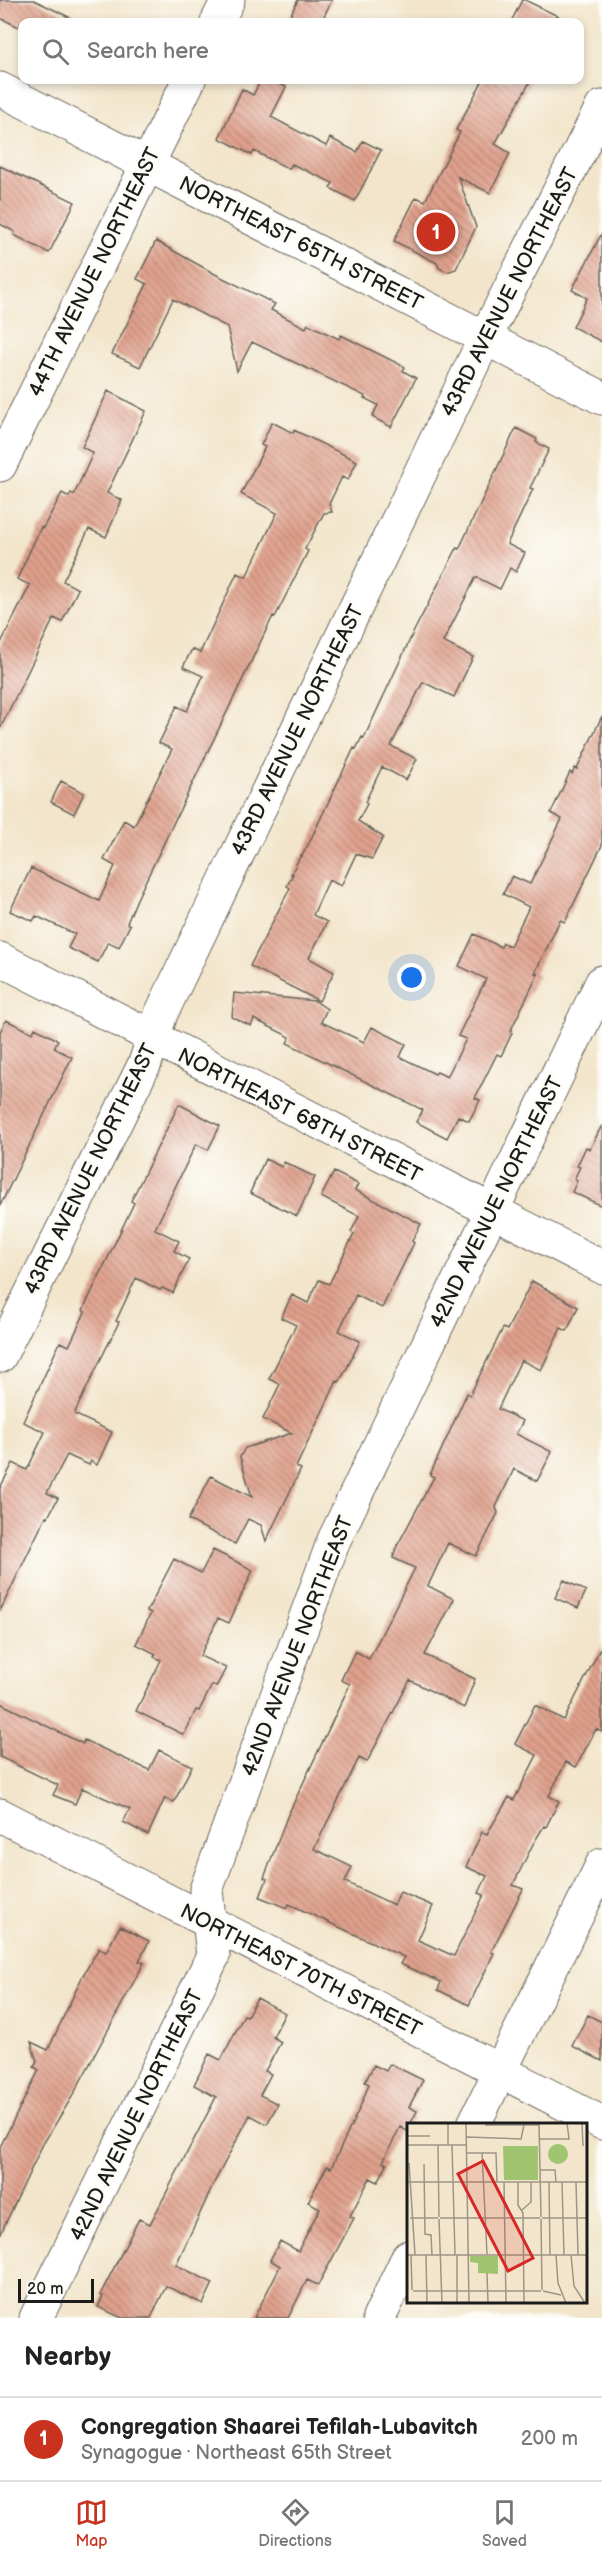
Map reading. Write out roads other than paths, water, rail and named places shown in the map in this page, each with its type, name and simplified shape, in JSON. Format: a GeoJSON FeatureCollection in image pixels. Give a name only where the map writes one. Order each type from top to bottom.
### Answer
{"type":"FeatureCollection","features":[{"type":"Feature","properties":{"kind":"street"},"geometry":{"type":"LineString","coordinates":[[219,18],[228,0]]}},
{"type":"Feature","properties":{"kind":"street","name":"44TH AVENUE NORTHEAST"},"geometry":{"type":"LineString","coordinates":[[0,465],[187,84]]}},
{"type":"Feature","properties":{"kind":"street","name":"NORTHEAST 65TH STREET"},"geometry":{"type":"LineString","coordinates":[[0,89],[602,398]]}},
{"type":"Feature","properties":{"kind":"street","name":"43RD AVENUE NORTHEAST"},"geometry":{"type":"LineString","coordinates":[[0,1356],[145,1063],[161,1014],[484,338],[602,107]]}},
{"type":"Feature","properties":{"kind":"street","name":"NORTHEAST 68TH STREET"},"geometry":{"type":"LineString","coordinates":[[0,960],[602,1267]]}},
{"type":"Feature","properties":{"kind":"street","name":"42ND AVENUE NORTHEAST"},"geometry":{"type":"LineString","coordinates":[[36,2318],[213,1956],[206,1890],[334,1540],[602,982]]}},
{"type":"Feature","properties":{"kind":"street","name":"NORTHEAST 70TH STREET"},"geometry":{"type":"LineString","coordinates":[[0,1815],[602,2123]]}},
{"type":"Feature","properties":{"kind":"street"},"geometry":{"type":"LineString","coordinates":[[474,2123],[602,1865]]}},
{"type":"Feature","properties":{"kind":"street"},"geometry":{"type":"LineString","coordinates":[[379,2318],[407,2259]]}},
{"type":"Feature","properties":{"kind":"place","name":"Congregation Shaarei Tefilah-Lubavitch"},"geometry":{"type":"Point","coordinates":[436,232]}}]}
